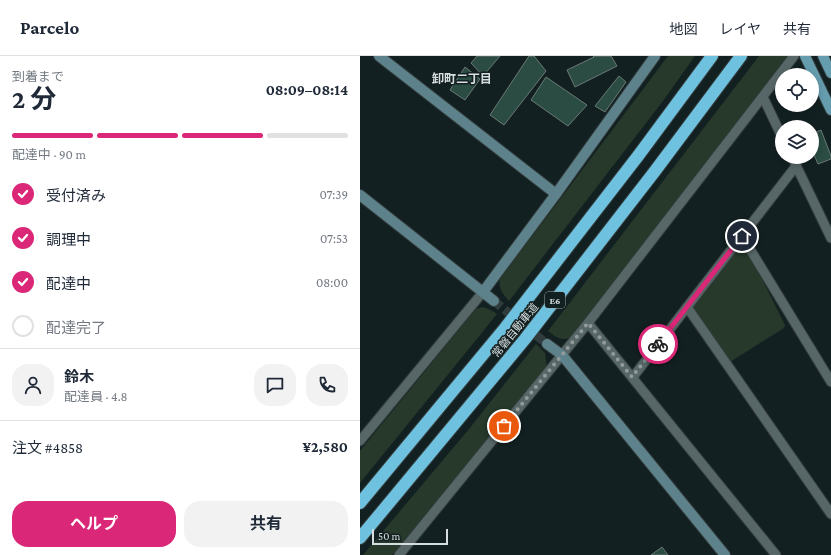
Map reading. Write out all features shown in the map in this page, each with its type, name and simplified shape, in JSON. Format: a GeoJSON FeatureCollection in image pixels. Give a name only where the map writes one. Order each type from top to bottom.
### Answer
{"type":"FeatureCollection","features":[{"type":"Feature","properties":{"kind":"highway","name":"常磐自動車道"},"geometry":{"type":"LineString","coordinates":[[360,503],[505,328],[634,162],[712,56]]}},
{"type":"Feature","properties":{"kind":"highway","name":"常磐自動車道"},"geometry":{"type":"LineString","coordinates":[[360,538],[525,339],[655,171],[741,56]]}},
{"type":"Feature","properties":{"kind":"main road"},"geometry":{"type":"LineString","coordinates":[[805,56],[831,110]]}},
{"type":"Feature","properties":{"kind":"main road"},"geometry":{"type":"LineString","coordinates":[[823,56],[831,73]]}},
{"type":"Feature","properties":{"kind":"street"},"geometry":{"type":"LineString","coordinates":[[379,56],[391,60],[556,194]]}},
{"type":"Feature","properties":{"kind":"street"},"geometry":{"type":"LineString","coordinates":[[360,441],[483,292],[556,194],[655,56]]}},
{"type":"Feature","properties":{"kind":"street"},"geometry":{"type":"LineString","coordinates":[[399,555],[588,323],[794,56]]}},
{"type":"Feature","properties":{"kind":"street"},"geometry":{"type":"LineString","coordinates":[[763,97],[775,122]]}},
{"type":"Feature","properties":{"kind":"street"},"geometry":{"type":"LineString","coordinates":[[632,377],[796,166],[831,238]]}},
{"type":"Feature","properties":{"kind":"street"},"geometry":{"type":"LineString","coordinates":[[361,197],[494,301]]}},
{"type":"Feature","properties":{"kind":"street"},"geometry":{"type":"LineString","coordinates":[[742,236],[831,382]]}},
{"type":"Feature","properties":{"kind":"street"},"geometry":{"type":"LineString","coordinates":[[687,307],[831,514]]}},
{"type":"Feature","properties":{"kind":"street"},"geometry":{"type":"LineString","coordinates":[[588,323],[776,555]]}},
{"type":"Feature","properties":{"kind":"street"},"geometry":{"type":"LineString","coordinates":[[547,344],[562,355],[725,555]]}},
{"type":"Feature","properties":{"kind":"green space"},"geometry":{"type":"Polygon","coordinates":[[[668,56],[695,56],[663,101],[509,301],[500,288],[500,279],[668,56]]]}},
{"type":"Feature","properties":{"kind":"green space"},"geometry":{"type":"Polygon","coordinates":[[[759,56],[788,56],[779,68],[775,68],[775,73],[741,119],[571,337],[562,339],[556,337],[548,331],[759,56]]]}},
{"type":"Feature","properties":{"kind":"green space"},"geometry":{"type":"Polygon","coordinates":[[[742,239],[785,325],[784,328],[730,362],[690,307],[742,239]]]}},
{"type":"Feature","properties":{"kind":"green space"},"geometry":{"type":"Polygon","coordinates":[[[483,307],[497,314],[360,483],[360,451],[476,309],[483,307]]]}},
{"type":"Feature","properties":{"kind":"green space"},"geometry":{"type":"Polygon","coordinates":[[[536,344],[545,353],[547,367],[392,555],[363,555],[469,429],[536,344]]]}},
{"type":"Feature","properties":{"kind":"building"},"geometry":{"type":"Polygon","coordinates":[[[477,56],[500,56],[483,76],[471,63],[477,56]]]}},
{"type":"Feature","properties":{"kind":"building"},"geometry":{"type":"Polygon","coordinates":[[[529,56],[534,56],[546,71],[504,125],[490,115],[529,56]]]}},
{"type":"Feature","properties":{"kind":"building"},"geometry":{"type":"Polygon","coordinates":[[[593,56],[611,56],[617,66],[575,87],[567,70],[594,57],[593,56]]]}},
{"type":"Feature","properties":{"kind":"building"},"geometry":{"type":"Polygon","coordinates":[[[465,67],[480,79],[465,100],[450,90],[465,67]]]}},
{"type":"Feature","properties":{"kind":"building"},"geometry":{"type":"Polygon","coordinates":[[[619,76],[626,82],[605,112],[595,106],[619,76]]]}},
{"type":"Feature","properties":{"kind":"building"},"geometry":{"type":"Polygon","coordinates":[[[546,77],[587,105],[568,126],[531,100],[546,77]]]}},
{"type":"Feature","properties":{"kind":"building"},"geometry":{"type":"Polygon","coordinates":[[[821,130],[831,159],[819,164],[819,131],[821,130]]]}},
{"type":"Feature","properties":{"kind":"building"},"geometry":{"type":"Polygon","coordinates":[[[662,547],[668,555],[651,555],[662,547]]]}},
{"type":"Feature","properties":{"kind":"tunnel"},"geometry":{"type":"LineString","coordinates":[[494,301],[547,344]]}},
{"type":"Feature","properties":{"kind":"way so far"},"geometry":{"type":"LineString","coordinates":[[504,426],[588,323],[632,377],[658,344]]}},
{"type":"Feature","properties":{"kind":"district","name":"卸町二丁目"},"geometry":{"type":"Point","coordinates":[462,79]}},
{"type":"Feature","properties":{"kind":"route"},"geometry":{"type":"LineString","coordinates":[[658,344],[742,236]]}}]}
